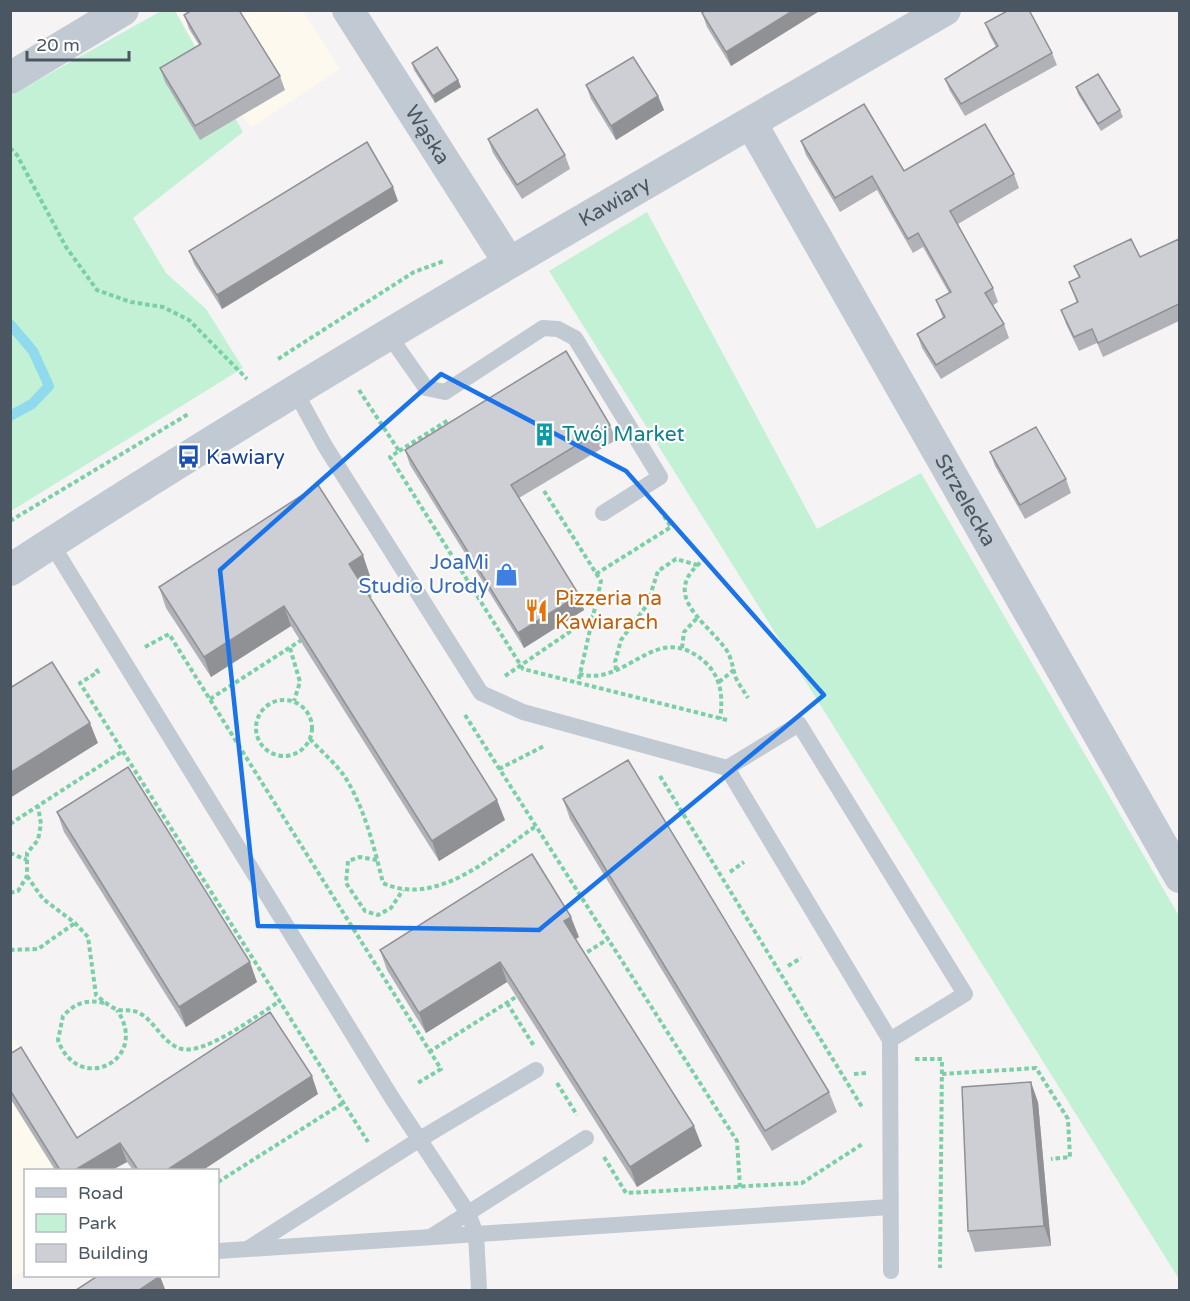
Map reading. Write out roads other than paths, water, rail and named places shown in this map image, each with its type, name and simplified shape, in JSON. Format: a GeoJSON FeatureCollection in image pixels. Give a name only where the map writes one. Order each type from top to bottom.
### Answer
{"type":"FeatureCollection","features":[{"type":"Feature","properties":{"kind":"street"},"geometry":{"type":"LineString","coordinates":[[10,78],[123,10]]}},
{"type":"Feature","properties":{"kind":"street","name":"Wąska"},"geometry":{"type":"LineString","coordinates":[[348,10],[508,261]]}},
{"type":"Feature","properties":{"kind":"street","name":"Kawiary"},"geometry":{"type":"LineString","coordinates":[[10,570],[295,391],[508,261],[945,10]]}},
{"type":"Feature","properties":{"kind":"street","name":"Strzelecka"},"geometry":{"type":"LineString","coordinates":[[751,123],[1179,877]]}},
{"type":"Feature","properties":{"kind":"lane"},"geometry":{"type":"LineString","coordinates":[[388,334],[426,387],[446,392],[543,328],[558,328],[575,338],[660,477],[603,513]]}},
{"type":"Feature","properties":{"kind":"lane"},"geometry":{"type":"LineString","coordinates":[[295,391],[325,446],[482,693],[523,712],[727,768],[890,1040],[891,1271]]}},
{"type":"Feature","properties":{"kind":"lane"},"geometry":{"type":"LineString","coordinates":[[51,543],[392,1098],[468,1213],[476,1234],[479,1290]]}},
{"type":"Feature","properties":{"kind":"lane"},"geometry":{"type":"LineString","coordinates":[[727,768],[799,724],[964,994],[890,1040]]}},
{"type":"Feature","properties":{"kind":"lane"},"geometry":{"type":"LineString","coordinates":[[248,1249],[420,1139],[543,1067]]}},
{"type":"Feature","properties":{"kind":"lane"},"geometry":{"type":"LineString","coordinates":[[428,1239],[585,1132]]}},
{"type":"Feature","properties":{"kind":"lane"},"geometry":{"type":"LineString","coordinates":[[219,1251],[890,1207]]}},
{"type":"Feature","properties":{"kind":"waterway"},"geometry":{"type":"LineString","coordinates":[[10,324],[33,351],[49,386],[32,404],[10,416]]}},
{"type":"Feature","properties":{"kind":"place","name":"Twój Market"},"geometry":{"type":"Point","coordinates":[544,434]}},
{"type":"Feature","properties":{"kind":"place","name":"Kawiary"},"geometry":{"type":"Point","coordinates":[188,457]}},
{"type":"Feature","properties":{"kind":"place","name":"JoaMi Studio Urody"},"geometry":{"type":"Point","coordinates":[507,574]}},
{"type":"Feature","properties":{"kind":"place","name":"Pizzeria na Kawiarach"},"geometry":{"type":"Point","coordinates":[537,610]}}]}
